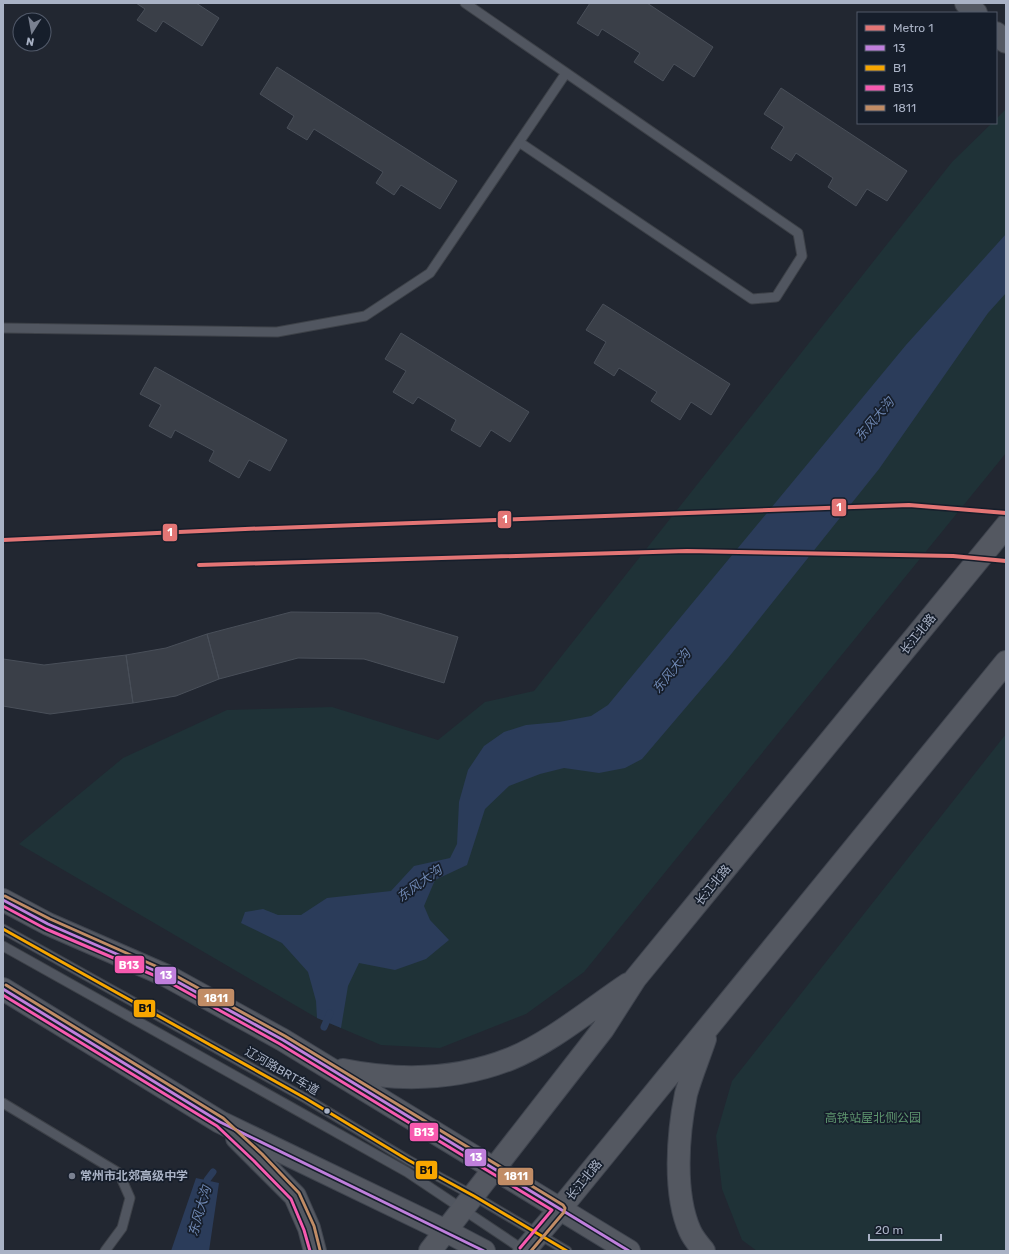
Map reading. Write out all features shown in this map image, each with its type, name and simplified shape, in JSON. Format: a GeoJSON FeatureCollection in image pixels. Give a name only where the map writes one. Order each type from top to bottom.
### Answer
{"type":"FeatureCollection","features":[{"type":"Feature","properties":{"kind":"main road","name":"长江北路"},"geometry":{"type":"LineString","coordinates":[[430,1251],[603,1029],[636,979],[1006,526]]}},
{"type":"Feature","properties":{"kind":"main road","name":"长江北路"},"geometry":{"type":"LineString","coordinates":[[525,1251],[1006,662]]}},
{"type":"Feature","properties":{"kind":"main road"},"geometry":{"type":"LineString","coordinates":[[3,900],[48,924],[167,976],[283,1040],[629,1251]]}},
{"type":"Feature","properties":{"kind":"main road"},"geometry":{"type":"LineString","coordinates":[[326,1065],[370,1076],[409,1078],[470,1071],[511,1059],[549,1038],[636,979]]}},
{"type":"Feature","properties":{"kind":"main road"},"geometry":{"type":"LineString","coordinates":[[3,989],[220,1122],[264,1152],[446,1231],[484,1251]]}},
{"type":"Feature","properties":{"kind":"main road"},"geometry":{"type":"LineString","coordinates":[[703,1250],[690,1231],[682,1201],[680,1180],[680,1143],[686,1094],[709,1027]]}},
{"type":"Feature","properties":{"kind":"main road"},"geometry":{"type":"LineString","coordinates":[[264,1152],[295,1196],[309,1228],[315,1251]]}},
{"type":"Feature","properties":{"kind":"street"},"geometry":{"type":"LineString","coordinates":[[966,3],[975,12]]}},
{"type":"Feature","properties":{"kind":"street"},"geometry":{"type":"LineString","coordinates":[[997,33],[1006,42]]}},
{"type":"Feature","properties":{"kind":"lane"},"geometry":{"type":"LineString","coordinates":[[465,3],[798,233],[802,256],[776,297],[752,299],[519,142]]}},
{"type":"Feature","properties":{"kind":"lane"},"geometry":{"type":"LineString","coordinates":[[3,328],[277,332],[366,316],[430,273],[566,73]]}},
{"type":"Feature","properties":{"kind":"lane","name":"辽河路BRT车道"},"geometry":{"type":"LineString","coordinates":[[3,929],[256,1070],[408,1160],[468,1202],[525,1251]]}},
{"type":"Feature","properties":{"kind":"lane","name":"辽河路BRT车道"},"geometry":{"type":"LineString","coordinates":[[3,946],[407,1172],[468,1202],[539,1234],[567,1251]]}},
{"type":"Feature","properties":{"kind":"lane"},"geometry":{"type":"LineString","coordinates":[[3,1103],[119,1173],[130,1198],[122,1228],[105,1251]]}},
{"type":"Feature","properties":{"kind":"green space"},"geometry":{"type":"Polygon","coordinates":[[[1006,109],[1006,453],[584,972],[526,1014],[440,1048],[381,1045],[317,1018],[19,844],[123,758],[227,710],[332,707],[438,740],[485,702],[534,691],[952,162],[991,124],[997,124],[997,118],[1006,109]]]}},
{"type":"Feature","properties":{"kind":"green space","name":"高铁站屋北侧公园"},"geometry":{"type":"Polygon","coordinates":[[[1006,734],[1006,1251],[757,1251],[742,1240],[722,1189],[716,1136],[732,1081],[1006,734]]]}},
{"type":"Feature","properties":{"kind":"water"},"geometry":{"type":"Polygon","coordinates":[[[1006,234],[1006,293],[988,313],[879,469],[728,658],[642,759],[625,768],[599,773],[564,768],[540,774],[509,786],[485,809],[467,865],[435,880],[424,906],[430,920],[449,940],[426,959],[395,970],[359,963],[348,986],[341,1028],[317,1018],[316,1001],[308,972],[282,943],[241,923],[245,912],[263,909],[278,915],[301,915],[327,898],[391,891],[414,866],[450,858],[457,844],[459,802],[468,770],[484,746],[504,732],[526,725],[559,722],[591,716],[608,705],[906,345],[1006,234]]]}},
{"type":"Feature","properties":{"kind":"water"},"geometry":{"type":"Polygon","coordinates":[[[196,1178],[219,1183],[209,1251],[171,1251],[196,1178]]]}},
{"type":"Feature","properties":{"kind":"building"},"geometry":{"type":"Polygon","coordinates":[[[136,3],[196,3],[219,18],[202,46],[163,21],[156,32],[137,20],[145,9],[136,3]]]}},
{"type":"Feature","properties":{"kind":"building"},"geometry":{"type":"Polygon","coordinates":[[[590,3],[647,3],[713,47],[694,77],[674,64],[663,81],[634,62],[640,53],[602,29],[598,36],[577,23],[590,3]]]}},
{"type":"Feature","properties":{"kind":"building"},"geometry":{"type":"Polygon","coordinates":[[[277,67],[457,181],[440,209],[401,185],[394,195],[376,183],[383,172],[314,129],[307,140],[287,128],[294,116],[260,94],[277,67]]]}},
{"type":"Feature","properties":{"kind":"building"},"geometry":{"type":"Polygon","coordinates":[[[781,88],[907,171],[887,201],[867,189],[856,206],[828,187],[833,178],[796,153],[791,161],[771,148],[784,127],[764,114],[781,88]]]}},
{"type":"Feature","properties":{"kind":"building"},"geometry":{"type":"Polygon","coordinates":[[[603,304],[730,384],[711,415],[691,402],[680,420],[651,401],[657,392],[619,368],[614,376],[594,363],[606,342],[586,330],[603,304]]]}},
{"type":"Feature","properties":{"kind":"building"},"geometry":{"type":"Polygon","coordinates":[[[401,333],[529,412],[510,442],[491,430],[480,447],[451,430],[456,420],[418,397],[413,404],[393,392],[406,371],[385,359],[401,333]]]}},
{"type":"Feature","properties":{"kind":"building"},"geometry":{"type":"Polygon","coordinates":[[[155,367],[287,440],[270,471],[249,460],[239,478],[209,461],[214,451],[175,430],[171,438],[149,426],[161,405],[140,394],[155,367]]]}},
{"type":"Feature","properties":{"kind":"building"},"geometry":{"type":"Polygon","coordinates":[[[291,612],[379,613],[458,637],[444,683],[364,659],[298,658],[219,679],[207,634],[291,612]]]}},
{"type":"Feature","properties":{"kind":"building"},"geometry":{"type":"Polygon","coordinates":[[[207,634],[219,679],[176,696],[133,703],[126,655],[166,648],[207,634]]]}},
{"type":"Feature","properties":{"kind":"building"},"geometry":{"type":"Polygon","coordinates":[[[126,655],[133,703],[50,714],[3,706],[3,659],[44,665],[126,655]]]}},
{"type":"Feature","properties":{"kind":"waterway","name":"东风大沟"},"geometry":{"type":"LineString","coordinates":[[324,1027],[330,1013]]}},
{"type":"Feature","properties":{"kind":"waterway","name":"东风大沟"},"geometry":{"type":"LineString","coordinates":[[205,1189],[207,1180],[213,1172]]}},
{"type":"Feature","properties":{"kind":"metro line","name":"1"},"geometry":{"type":"LineString","coordinates":[[3,540],[245,529],[909,505],[1006,513]]}},
{"type":"Feature","properties":{"kind":"metro line","name":"1"},"geometry":{"type":"LineString","coordinates":[[199,565],[687,551],[953,556],[1006,561]]}},
{"type":"Feature","properties":{"kind":"transit line","name":"1811"},"geometry":{"type":"LineString","coordinates":[[5,896],[50,919],[169,972],[285,1036],[563,1205],[565,1208],[564,1212],[531,1251]]}},
{"type":"Feature","properties":{"kind":"transit line","name":"13"},"geometry":{"type":"LineString","coordinates":[[3,900],[48,924],[167,976],[283,1040],[629,1251]]}},
{"type":"Feature","properties":{"kind":"transit line","name":"B13"},"geometry":{"type":"LineString","coordinates":[[3,906],[46,929],[165,980],[280,1044],[552,1210],[520,1248]]}},
{"type":"Feature","properties":{"kind":"transit line","name":"B1"},"geometry":{"type":"LineString","coordinates":[[3,929],[305,1098],[408,1160],[474,1196],[567,1251]]}},
{"type":"Feature","properties":{"kind":"transit line","name":"1811"},"geometry":{"type":"LineString","coordinates":[[6,985],[223,1118],[262,1154],[299,1193],[314,1226],[320,1250]]}},
{"type":"Feature","properties":{"kind":"transit line","name":"13"},"geometry":{"type":"LineString","coordinates":[[3,989],[220,1122],[484,1251]]}},
{"type":"Feature","properties":{"kind":"transit line","name":"B13"},"geometry":{"type":"LineString","coordinates":[[3,995],[217,1126],[291,1199],[304,1230],[310,1251]]}},
{"type":"Feature","properties":{"kind":"place","name":"常州市北郊高级中学"},"geometry":{"type":"Point","coordinates":[72,1176]}}]}
